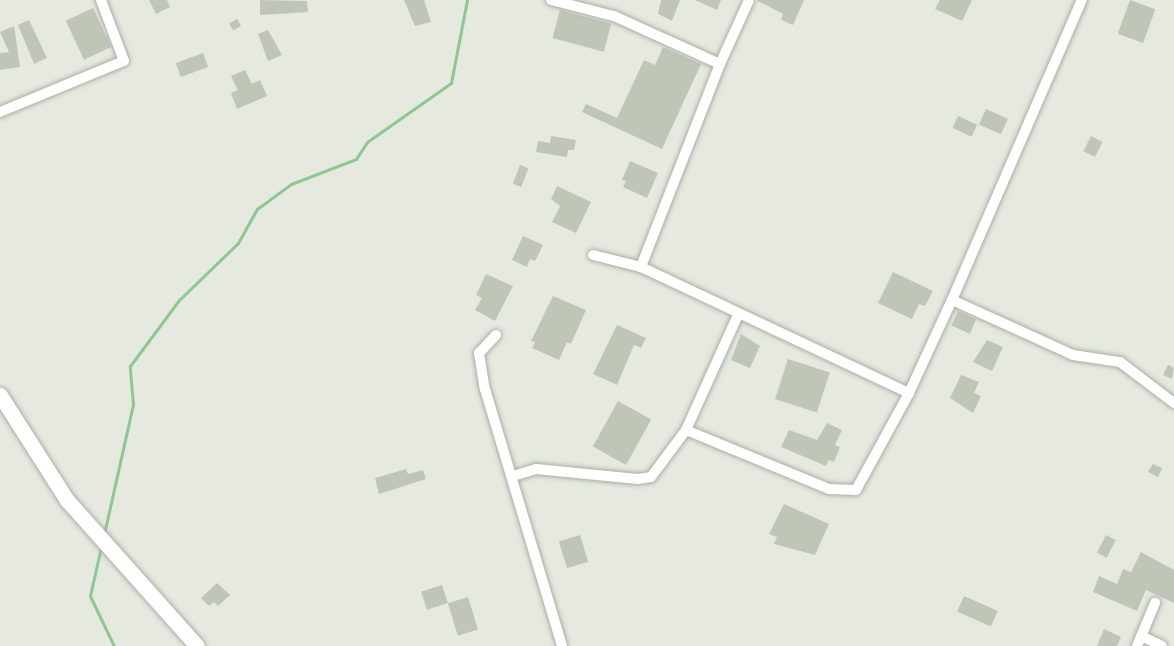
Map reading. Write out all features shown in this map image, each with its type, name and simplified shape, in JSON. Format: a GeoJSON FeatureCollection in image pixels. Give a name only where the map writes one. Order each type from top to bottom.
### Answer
{"type":"FeatureCollection","features":[{"type":"Feature","properties":{"kind":"main road"},"geometry":{"type":"LineString","coordinates":[[0,395],[67,500],[197,646]]}},
{"type":"Feature","properties":{"kind":"street"},"geometry":{"type":"LineString","coordinates":[[0,112],[124,61],[101,0]]}},
{"type":"Feature","properties":{"kind":"street"},"geometry":{"type":"LineString","coordinates":[[551,0],[614,16],[720,64]]}},
{"type":"Feature","properties":{"kind":"street"},"geometry":{"type":"LineString","coordinates":[[640,267],[720,64],[749,0]]}},
{"type":"Feature","properties":{"kind":"street"},"geometry":{"type":"LineString","coordinates":[[686,430],[829,489],[856,490],[909,393],[952,300],[1082,0]]}},
{"type":"Feature","properties":{"kind":"street"},"geometry":{"type":"LineString","coordinates":[[593,255],[640,267],[738,315],[909,393]]}},
{"type":"Feature","properties":{"kind":"street"},"geometry":{"type":"LineString","coordinates":[[952,300],[1073,355],[1120,362],[1174,403]]}},
{"type":"Feature","properties":{"kind":"street"},"geometry":{"type":"LineString","coordinates":[[513,476],[536,469],[638,479],[651,477],[686,430],[738,315]]}},
{"type":"Feature","properties":{"kind":"street"},"geometry":{"type":"LineString","coordinates":[[496,335],[479,354],[485,389],[513,476],[562,646]]}},
{"type":"Feature","properties":{"kind":"street"},"geometry":{"type":"LineString","coordinates":[[1155,603],[1139,641],[1162,646]]}},
{"type":"Feature","properties":{"kind":"building"},"geometry":{"type":"Polygon","coordinates":[[[149,0],[167,0],[170,7],[156,14],[149,0]]]}},
{"type":"Feature","properties":{"kind":"building"},"geometry":{"type":"Polygon","coordinates":[[[260,0],[307,1],[308,12],[260,15],[260,0]]]}},
{"type":"Feature","properties":{"kind":"building"},"geometry":{"type":"Polygon","coordinates":[[[404,0],[424,0],[431,22],[415,26],[404,0]]]}},
{"type":"Feature","properties":{"kind":"building"},"geometry":{"type":"Polygon","coordinates":[[[661,0],[680,0],[672,21],[658,14],[661,0]]]}},
{"type":"Feature","properties":{"kind":"building"},"geometry":{"type":"Polygon","coordinates":[[[695,0],[721,0],[717,10],[695,0]]]}},
{"type":"Feature","properties":{"kind":"building"},"geometry":{"type":"Polygon","coordinates":[[[756,0],[804,0],[793,25],[781,20],[783,14],[756,0]]]}},
{"type":"Feature","properties":{"kind":"building"},"geometry":{"type":"Polygon","coordinates":[[[940,0],[972,0],[962,21],[935,9],[940,0]]]}},
{"type":"Feature","properties":{"kind":"building"},"geometry":{"type":"Polygon","coordinates":[[[1130,0],[1155,9],[1143,43],[1118,34],[1130,0]]]}},
{"type":"Feature","properties":{"kind":"building"},"geometry":{"type":"Polygon","coordinates":[[[93,8],[111,47],[84,60],[66,21],[93,8]]]}},
{"type":"Feature","properties":{"kind":"building"},"geometry":{"type":"Polygon","coordinates":[[[560,10],[611,24],[604,52],[552,38],[560,10]]]}},
{"type":"Feature","properties":{"kind":"building"},"geometry":{"type":"Polygon","coordinates":[[[237,19],[241,26],[233,30],[229,24],[237,19]]]}},
{"type":"Feature","properties":{"kind":"building"},"geometry":{"type":"Polygon","coordinates":[[[29,20],[47,58],[34,64],[18,25],[29,20]]]}},
{"type":"Feature","properties":{"kind":"building"},"geometry":{"type":"Polygon","coordinates":[[[14,26],[20,67],[0,70],[0,53],[9,52],[0,32],[14,26]]]}},
{"type":"Feature","properties":{"kind":"building"},"geometry":{"type":"Polygon","coordinates":[[[268,30],[282,55],[268,61],[258,34],[268,30]]]}},
{"type":"Feature","properties":{"kind":"building"},"geometry":{"type":"Polygon","coordinates":[[[663,47],[701,64],[662,149],[582,112],[586,104],[617,118],[644,60],[655,65],[663,47]]]}},
{"type":"Feature","properties":{"kind":"building"},"geometry":{"type":"Polygon","coordinates":[[[203,53],[208,67],[181,77],[176,63],[203,53]]]}},
{"type":"Feature","properties":{"kind":"building"},"geometry":{"type":"Polygon","coordinates":[[[245,70],[252,84],[260,80],[267,96],[237,109],[231,93],[238,90],[231,76],[245,70]]]}},
{"type":"Feature","properties":{"kind":"building"},"geometry":{"type":"Polygon","coordinates":[[[986,109],[1008,119],[1001,134],[979,125],[986,109]]]}},
{"type":"Feature","properties":{"kind":"building"},"geometry":{"type":"Polygon","coordinates":[[[958,116],[977,125],[972,137],[953,128],[958,116]]]}},
{"type":"Feature","properties":{"kind":"building"},"geometry":{"type":"Polygon","coordinates":[[[551,136],[576,140],[574,150],[568,150],[567,157],[536,152],[538,141],[550,143],[551,136]]]}},
{"type":"Feature","properties":{"kind":"building"},"geometry":{"type":"Polygon","coordinates":[[[1091,136],[1103,142],[1095,157],[1083,151],[1091,136]]]}},
{"type":"Feature","properties":{"kind":"building"},"geometry":{"type":"Polygon","coordinates":[[[630,161],[658,173],[647,198],[623,187],[626,181],[622,180],[630,161]]]}},
{"type":"Feature","properties":{"kind":"building"},"geometry":{"type":"Polygon","coordinates":[[[520,165],[528,168],[521,187],[513,184],[520,165]]]}},
{"type":"Feature","properties":{"kind":"building"},"geometry":{"type":"Polygon","coordinates":[[[557,186],[591,202],[576,233],[552,222],[560,206],[551,199],[557,186]]]}},
{"type":"Feature","properties":{"kind":"building"},"geometry":{"type":"Polygon","coordinates":[[[523,236],[543,245],[535,261],[530,259],[527,267],[512,260],[523,236]]]}},
{"type":"Feature","properties":{"kind":"building"},"geometry":{"type":"Polygon","coordinates":[[[893,272],[933,291],[925,306],[919,304],[912,319],[878,303],[893,272]]]}},
{"type":"Feature","properties":{"kind":"building"},"geometry":{"type":"Polygon","coordinates":[[[486,274],[513,286],[495,321],[475,310],[482,298],[476,295],[486,274]]]}},
{"type":"Feature","properties":{"kind":"building"},"geometry":{"type":"Polygon","coordinates":[[[553,296],[586,310],[571,344],[567,342],[559,360],[532,348],[535,342],[531,341],[553,296]]]}},
{"type":"Feature","properties":{"kind":"building"},"geometry":{"type":"Polygon","coordinates":[[[958,311],[976,319],[970,334],[951,326],[958,311]]]}},
{"type":"Feature","properties":{"kind":"building"},"geometry":{"type":"Polygon","coordinates":[[[617,325],[646,338],[641,348],[634,345],[617,385],[593,374],[617,325]]]}},
{"type":"Feature","properties":{"kind":"building"},"geometry":{"type":"Polygon","coordinates":[[[741,334],[760,346],[750,368],[731,360],[741,334]]]}},
{"type":"Feature","properties":{"kind":"building"},"geometry":{"type":"Polygon","coordinates":[[[987,340],[1003,347],[992,371],[973,362],[987,340]]]}},
{"type":"Feature","properties":{"kind":"building"},"geometry":{"type":"Polygon","coordinates":[[[788,359],[830,373],[817,413],[775,399],[788,359]]]}},
{"type":"Feature","properties":{"kind":"building"},"geometry":{"type":"Polygon","coordinates":[[[1168,365],[1174,368],[1172,379],[1163,375],[1168,365]]]}},
{"type":"Feature","properties":{"kind":"building"},"geometry":{"type":"Polygon","coordinates":[[[961,375],[979,382],[974,393],[981,396],[973,413],[950,398],[961,375]]]}},
{"type":"Feature","properties":{"kind":"building"},"geometry":{"type":"Polygon","coordinates":[[[618,401],[651,419],[626,465],[593,446],[618,401]]]}},
{"type":"Feature","properties":{"kind":"building"},"geometry":{"type":"Polygon","coordinates":[[[827,423],[842,430],[835,445],[840,447],[834,462],[829,460],[826,466],[781,447],[789,430],[817,440],[827,423]]]}},
{"type":"Feature","properties":{"kind":"building"},"geometry":{"type":"Polygon","coordinates":[[[1153,464],[1162,468],[1158,477],[1148,472],[1153,464]]]}},
{"type":"Feature","properties":{"kind":"building"},"geometry":{"type":"Polygon","coordinates":[[[406,469],[408,474],[423,470],[426,479],[379,494],[375,478],[406,469]]]}},
{"type":"Feature","properties":{"kind":"building"},"geometry":{"type":"Polygon","coordinates":[[[784,504],[829,524],[815,555],[774,544],[777,537],[769,534],[784,504]]]}},
{"type":"Feature","properties":{"kind":"building"},"geometry":{"type":"Polygon","coordinates":[[[580,535],[588,562],[567,568],[559,541],[580,535]]]}},
{"type":"Feature","properties":{"kind":"building"},"geometry":{"type":"Polygon","coordinates":[[[1106,535],[1116,540],[1107,558],[1097,553],[1106,535]]]}},
{"type":"Feature","properties":{"kind":"building"},"geometry":{"type":"Polygon","coordinates":[[[1141,552],[1174,570],[1174,603],[1146,590],[1137,611],[1093,592],[1099,576],[1117,584],[1123,569],[1131,572],[1141,552]]]}},
{"type":"Feature","properties":{"kind":"building"},"geometry":{"type":"Polygon","coordinates":[[[217,583],[230,595],[218,606],[214,602],[209,606],[201,598],[217,583]]]}},
{"type":"Feature","properties":{"kind":"building"},"geometry":{"type":"Polygon","coordinates":[[[442,585],[448,603],[427,610],[421,592],[442,585]]]}},
{"type":"Feature","properties":{"kind":"building"},"geometry":{"type":"Polygon","coordinates":[[[964,596],[998,611],[991,627],[957,612],[964,596]]]}},
{"type":"Feature","properties":{"kind":"building"},"geometry":{"type":"Polygon","coordinates":[[[468,597],[478,630],[458,636],[448,603],[468,597]]]}},
{"type":"Feature","properties":{"kind":"building"},"geometry":{"type":"Polygon","coordinates":[[[1104,629],[1121,637],[1117,646],[1097,646],[1104,629]]]}},
{"type":"Feature","properties":{"kind":"waterway"},"geometry":{"type":"LineString","coordinates":[[104,534],[133,404],[130,366],[179,300],[238,243],[257,209],[291,184],[356,159],[367,142],[451,83],[467,0]]}},
{"type":"Feature","properties":{"kind":"waterway"},"geometry":{"type":"LineString","coordinates":[[101,547],[90,596],[114,646]]}}]}
